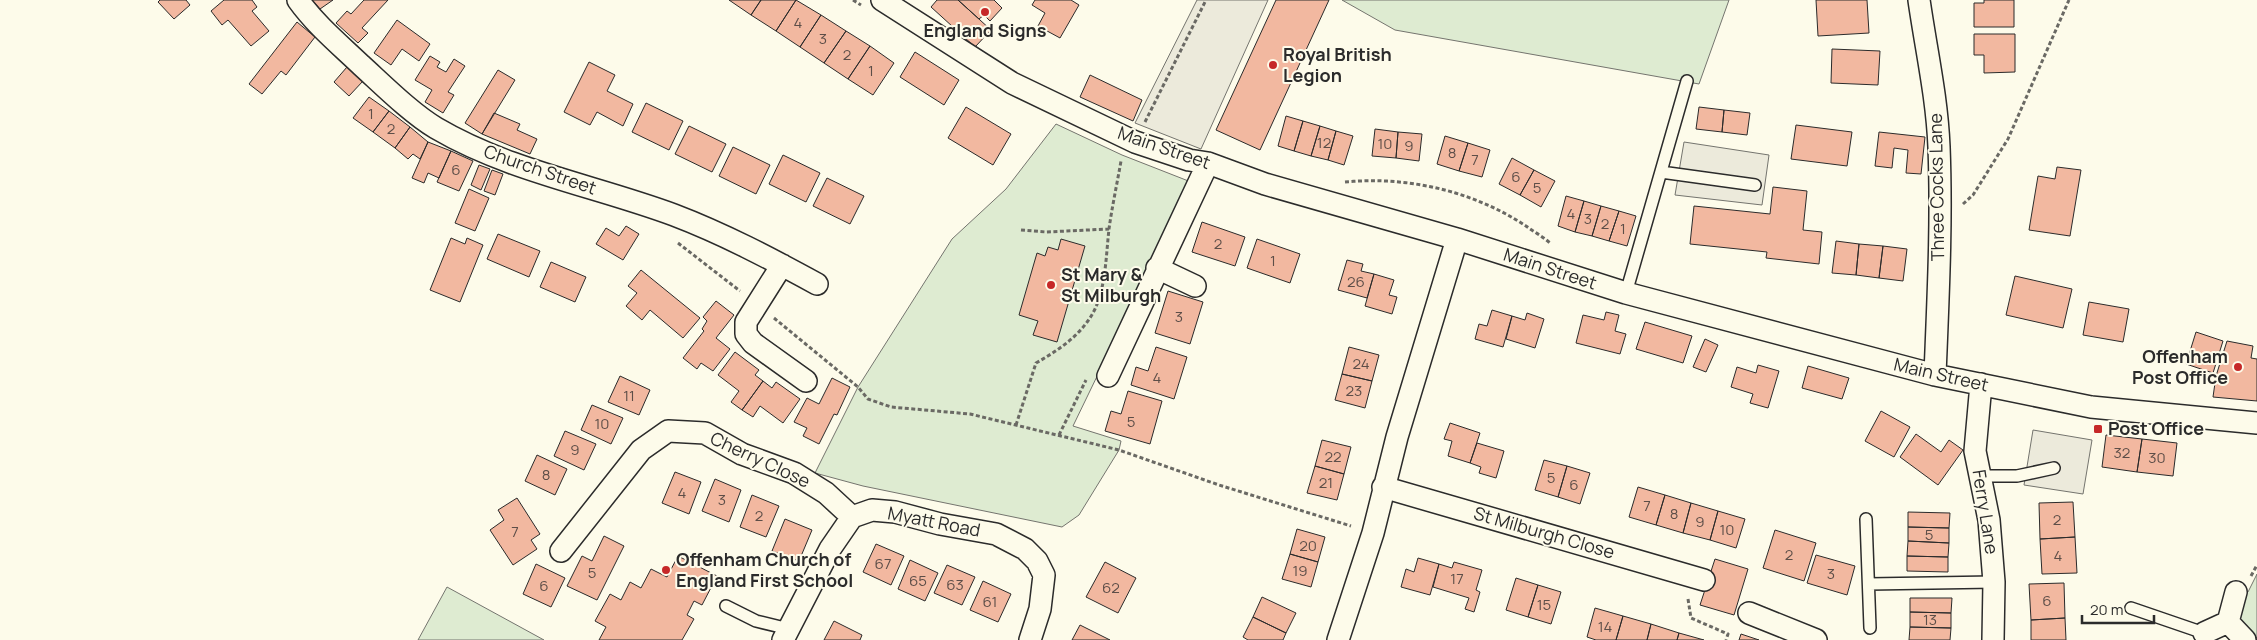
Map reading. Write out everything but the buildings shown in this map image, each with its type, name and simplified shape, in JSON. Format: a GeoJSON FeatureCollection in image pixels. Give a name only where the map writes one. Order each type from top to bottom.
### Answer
{"type":"FeatureCollection","features":[{"type":"Feature","properties":{"kind":"street","name":"Church Street"},"geometry":{"type":"LineString","coordinates":[[298,0],[322,30],[386,88],[435,127],[474,147],[515,163],[674,216],[744,245],[817,284]]}},
{"type":"Feature","properties":{"kind":"street","name":"Main Street"},"geometry":{"type":"LineString","coordinates":[[882,0],[1012,83],[1133,141],[1189,160],[1208,163],[1265,184],[1458,239],[1626,293],[1935,376],[2091,407],[2257,423]]}},
{"type":"Feature","properties":{"kind":"street","name":"Three Cocks Lane"},"geometry":{"type":"LineString","coordinates":[[1919,0],[1934,84],[1939,146],[1941,225],[1935,376]]}},
{"type":"Feature","properties":{"kind":"street"},"geometry":{"type":"LineString","coordinates":[[1108,376],[1157,268],[1208,163]]}},
{"type":"Feature","properties":{"kind":"street"},"geometry":{"type":"LineString","coordinates":[[1342,630],[1373,533],[1383,487],[1458,239]]}},
{"type":"Feature","properties":{"kind":"street"},"geometry":{"type":"LineString","coordinates":[[782,265],[746,322],[746,334],[753,343],[806,381]]}},
{"type":"Feature","properties":{"kind":"street"},"geometry":{"type":"LineString","coordinates":[[1157,268],[1195,286]]}},
{"type":"Feature","properties":{"kind":"street","name":"Ferry Lane"},"geometry":{"type":"LineString","coordinates":[[1981,384],[1975,451],[1989,520],[1994,582],[1993,640]]}},
{"type":"Feature","properties":{"kind":"street","name":"Cherry Close"},"geometry":{"type":"LineString","coordinates":[[561,550],[641,450],[668,432],[705,434],[742,454],[794,473],[826,493],[852,517]]}},
{"type":"Feature","properties":{"kind":"street","name":"St Milburgh Close"},"geometry":{"type":"LineString","coordinates":[[1383,487],[1694,577]]}},
{"type":"Feature","properties":{"kind":"street","name":"Myatt Road"},"geometry":{"type":"LineString","coordinates":[[852,517],[872,510],[895,512],[940,524],[996,534],[1025,549],[1037,561],[1044,575],[1040,609],[1030,640]]}},
{"type":"Feature","properties":{"kind":"street"},"geometry":{"type":"LineString","coordinates":[[786,635],[830,549],[852,517]]}},
{"type":"Feature","properties":{"kind":"street"},"geometry":{"type":"LineString","coordinates":[[2204,634],[2228,622],[2236,592]]}},
{"type":"Feature","properties":{"kind":"street"},"geometry":{"type":"LineString","coordinates":[[1748,613],[1816,640]]}},
{"type":"Feature","properties":{"kind":"street"},"geometry":{"type":"LineString","coordinates":[[2228,622],[2245,640]]}},
{"type":"Feature","properties":{"kind":"lane"},"geometry":{"type":"LineString","coordinates":[[1626,293],[1687,81]]}},
{"type":"Feature","properties":{"kind":"lane"},"geometry":{"type":"LineString","coordinates":[[1661,172],[1755,185]]}},
{"type":"Feature","properties":{"kind":"lane"},"geometry":{"type":"LineString","coordinates":[[1980,476],[2017,476],[2054,468]]}},
{"type":"Feature","properties":{"kind":"lane"},"geometry":{"type":"LineString","coordinates":[[1866,519],[1870,628]]}},
{"type":"Feature","properties":{"kind":"lane"},"geometry":{"type":"LineString","coordinates":[[1869,584],[1994,582]]}},
{"type":"Feature","properties":{"kind":"lane"},"geometry":{"type":"LineString","coordinates":[[726,606],[786,635]]}},
{"type":"Feature","properties":{"kind":"lane"},"geometry":{"type":"LineString","coordinates":[[2131,608],[2204,634]]}},
{"type":"Feature","properties":{"kind":"path"},"geometry":{"type":"LineString","coordinates":[[1016,425],[1036,363],[1060,349],[1081,329],[1095,308],[1107,256],[1109,229],[1122,155],[1133,141],[1206,0]]}},
{"type":"Feature","properties":{"kind":"path"},"geometry":{"type":"LineString","coordinates":[[1941,225],[1972,195],[2008,139],[2069,0]]}},
{"type":"Feature","properties":{"kind":"path"},"geometry":{"type":"LineString","coordinates":[[1339,182],[1384,180],[1438,188],[1469,197],[1504,212],[1554,248]]}},
{"type":"Feature","properties":{"kind":"path"},"geometry":{"type":"LineString","coordinates":[[1021,230],[1046,232],[1109,229]]}},
{"type":"Feature","properties":{"kind":"path"},"geometry":{"type":"LineString","coordinates":[[676,241],[858,386],[868,399],[891,408],[970,414],[1119,450],[1220,485],[1373,533]]}},
{"type":"Feature","properties":{"kind":"path"},"geometry":{"type":"LineString","coordinates":[[1694,577],[1691,618],[1728,634],[1726,640]]}},
{"type":"Feature","properties":{"kind":"green space"},"geometry":{"type":"Polygon","coordinates":[[[1342,0],[1729,0],[1699,84],[1395,30],[1342,0]]]}},
{"type":"Feature","properties":{"kind":"green space"},"geometry":{"type":"Polygon","coordinates":[[[1056,124],[1122,155],[1191,182],[1073,426],[1121,441],[1119,450],[1079,515],[1062,527],[863,486],[815,473],[858,387],[952,239],[1006,189],[1056,124]]]}},
{"type":"Feature","properties":{"kind":"green space"},"geometry":{"type":"Polygon","coordinates":[[[2257,574],[2257,638],[2244,626],[2237,613],[2243,591],[2248,592],[2257,574]]]}},
{"type":"Feature","properties":{"kind":"green space"},"geometry":{"type":"Polygon","coordinates":[[[447,587],[544,640],[418,640],[447,587]]]}},
{"type":"Feature","properties":{"kind":"shaded area"},"geometry":{"type":"Polygon","coordinates":[[[1197,0],[1268,0],[1201,149],[1135,123],[1197,0]]]}},
{"type":"Feature","properties":{"kind":"shaded area"},"geometry":{"type":"Polygon","coordinates":[[[1684,142],[1769,155],[1762,205],[1675,195],[1684,142]]]}},
{"type":"Feature","properties":{"kind":"shaded area"},"geometry":{"type":"Polygon","coordinates":[[[2033,430],[2092,440],[2083,494],[2024,485],[2033,430]]]}},
{"type":"Feature","properties":{"kind":"place","name":"England Signs"},"geometry":{"type":"Point","coordinates":[985,12]}},
{"type":"Feature","properties":{"kind":"place","name":"Royal British Legion"},"geometry":{"type":"Point","coordinates":[1273,65]}},
{"type":"Feature","properties":{"kind":"place","name":"St Mary & St Milburgh"},"geometry":{"type":"Point","coordinates":[1051,285]}},
{"type":"Feature","properties":{"kind":"place","name":"Offenham Post Office"},"geometry":{"type":"Point","coordinates":[2238,367]}},
{"type":"Feature","properties":{"kind":"place","name":"Post Office"},"geometry":{"type":"Point","coordinates":[2098,429]}},
{"type":"Feature","properties":{"kind":"place","name":"Offenham Church of England First School"},"geometry":{"type":"Point","coordinates":[666,570]}}]}
